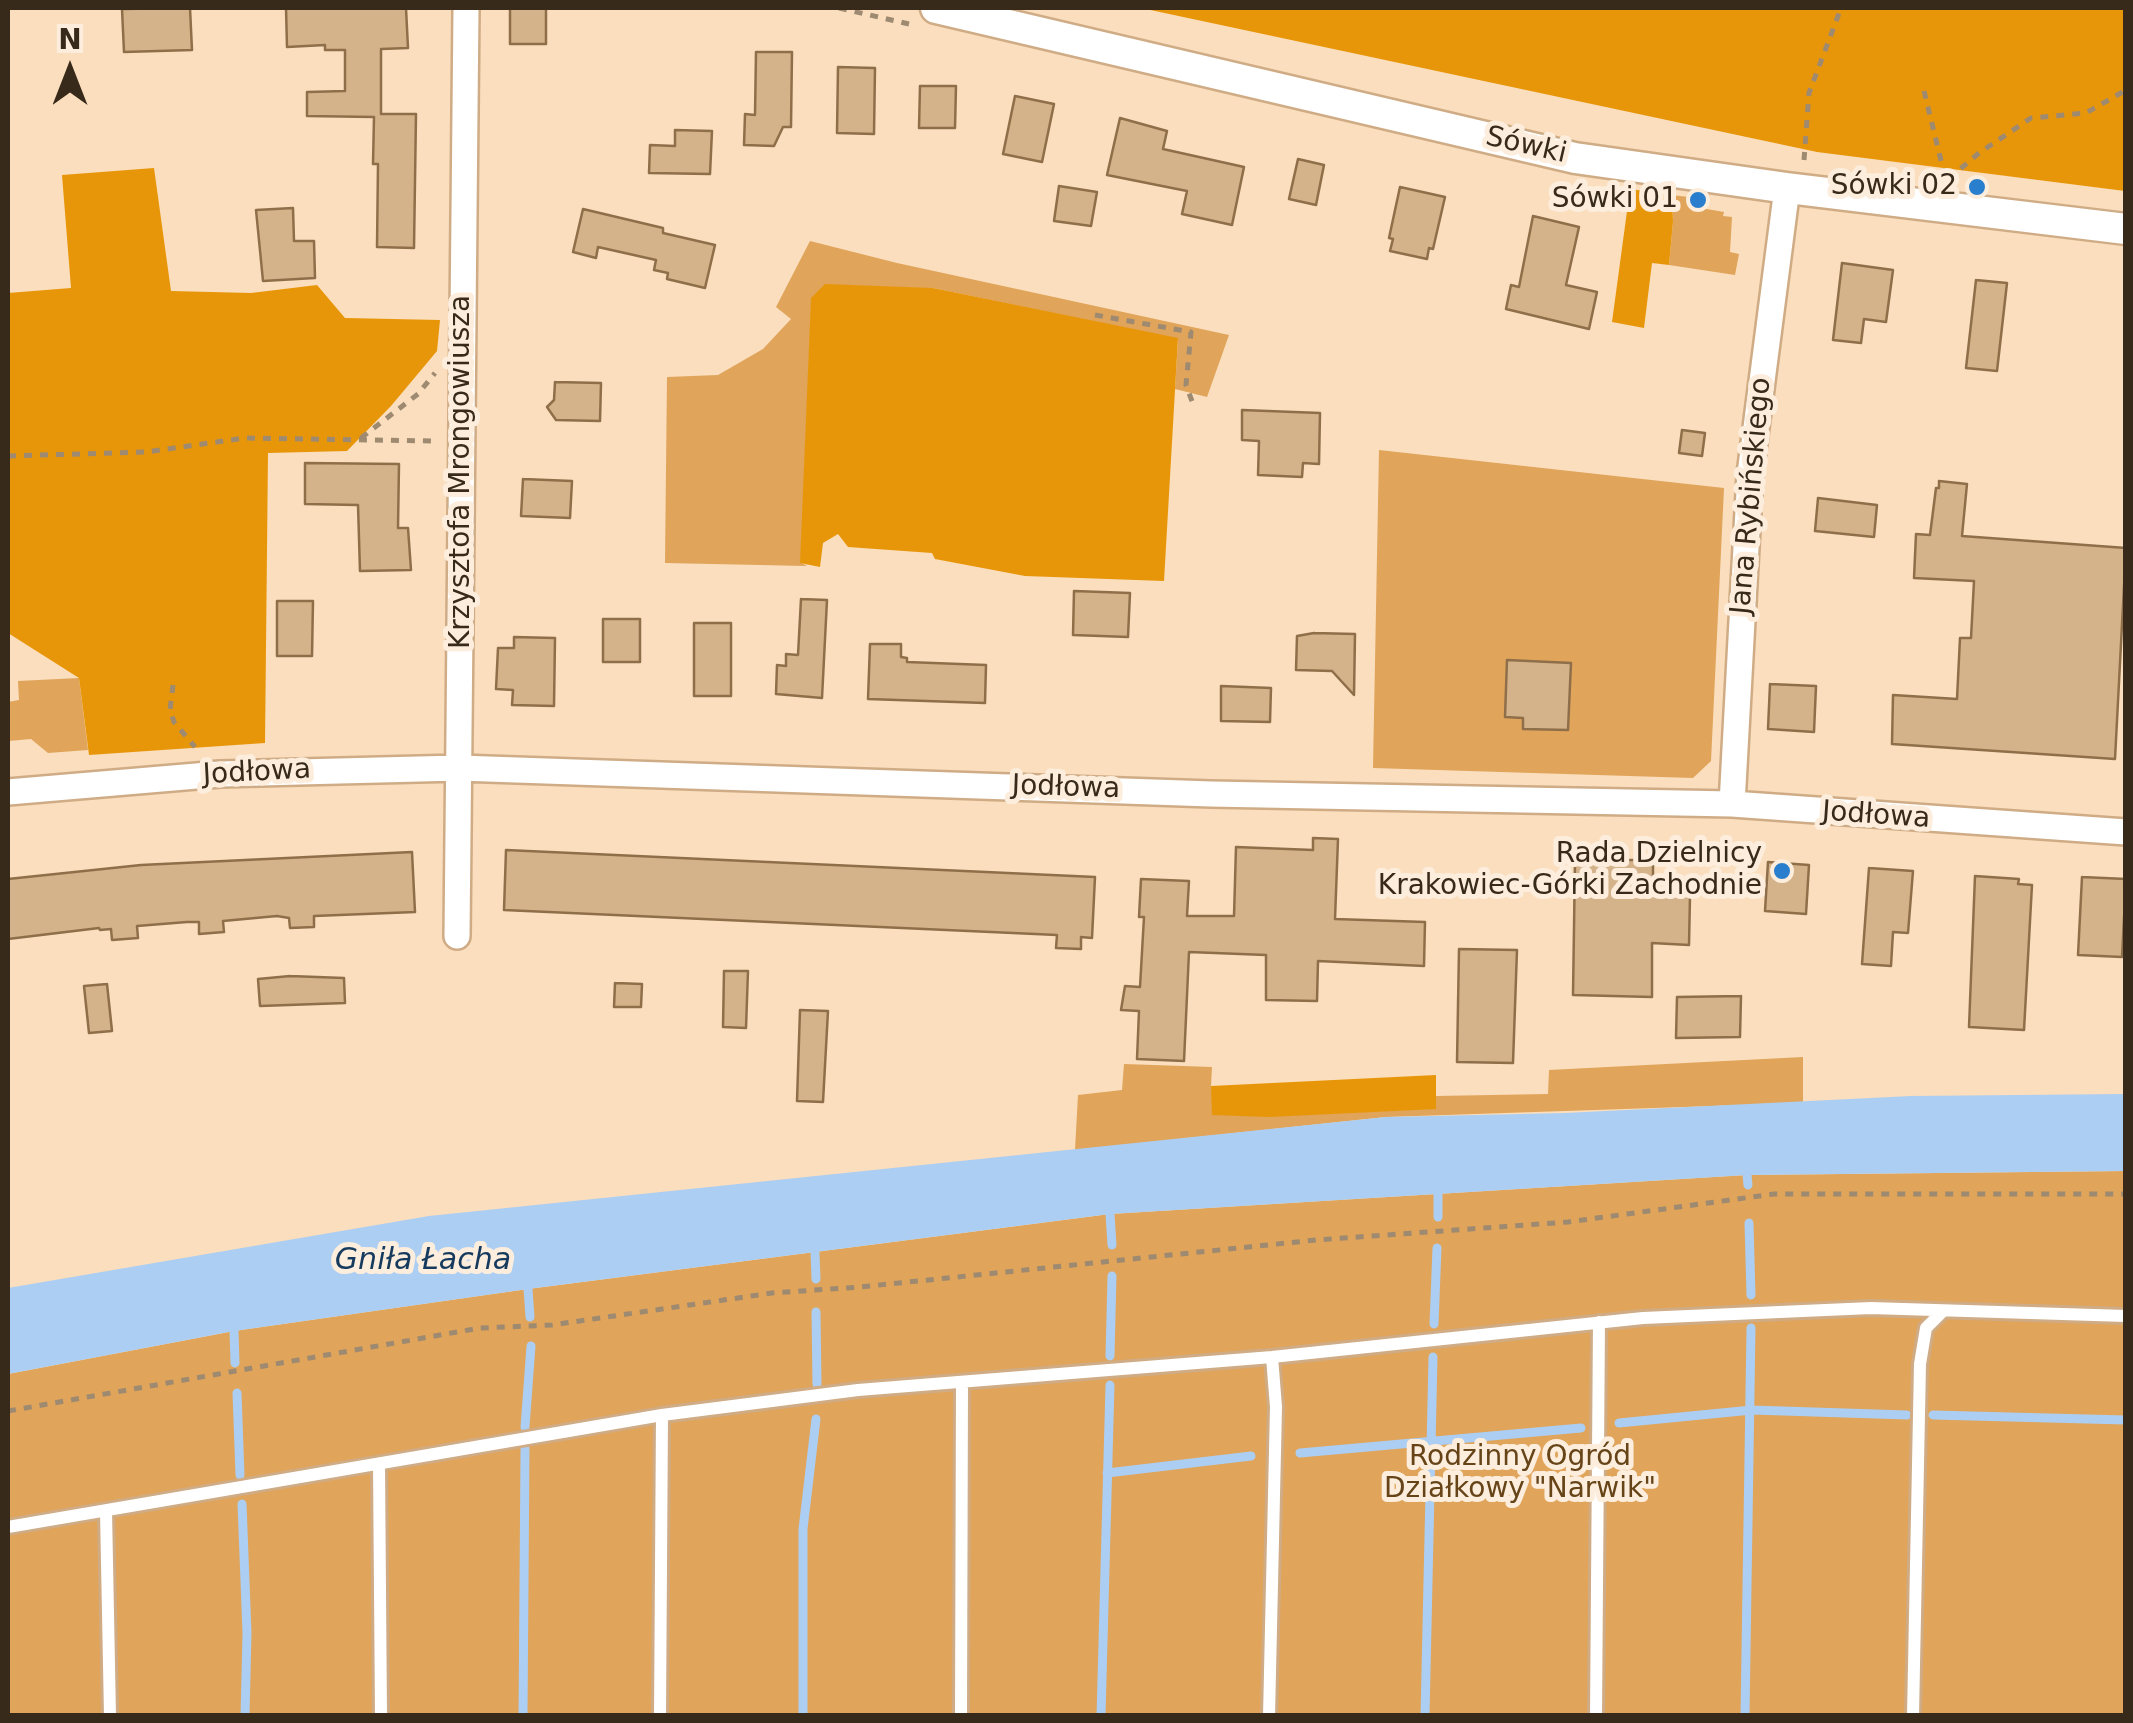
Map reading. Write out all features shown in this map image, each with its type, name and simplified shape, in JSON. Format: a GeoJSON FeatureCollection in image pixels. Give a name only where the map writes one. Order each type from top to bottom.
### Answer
{"type":"FeatureCollection","features":[{"type":"Feature","properties":{"kind":"street","name":"Krzysztofa Mrongowiusza"},"geometry":{"type":"LineString","coordinates":[[457,936],[466,8]]}},
{"type":"Feature","properties":{"kind":"street","name":"Sówki"},"geometry":{"type":"LineString","coordinates":[[936,8],[1575,158],[2126,229]]}},
{"type":"Feature","properties":{"kind":"street","name":"Jana Rybińskiego"},"geometry":{"type":"LineString","coordinates":[[1732,804],[1750,474],[1787,188]]}},
{"type":"Feature","properties":{"kind":"street","name":"Jodłowa"},"geometry":{"type":"LineString","coordinates":[[8,792],[220,774],[459,768],[1212,794],[1732,804],[2126,832]]}},
{"type":"Feature","properties":{"kind":"lane"},"geometry":{"type":"LineString","coordinates":[[8,1527],[662,1415],[858,1390],[1272,1356],[1599,1322],[1871,1308],[2126,1316]]}},
{"type":"Feature","properties":{"kind":"lane"},"geometry":{"type":"LineString","coordinates":[[1913,1716],[1920,1364],[1926,1328],[1943,1311]]}},
{"type":"Feature","properties":{"kind":"lane"},"geometry":{"type":"LineString","coordinates":[[1596,1716],[1599,1322]]}},
{"type":"Feature","properties":{"kind":"lane"},"geometry":{"type":"LineString","coordinates":[[1269,1716],[1276,1407],[1272,1356]]}},
{"type":"Feature","properties":{"kind":"lane"},"geometry":{"type":"LineString","coordinates":[[961,1716],[962,1382]]}},
{"type":"Feature","properties":{"kind":"lane"},"geometry":{"type":"LineString","coordinates":[[660,1716],[662,1415]]}},
{"type":"Feature","properties":{"kind":"lane"},"geometry":{"type":"LineString","coordinates":[[379,1464],[381,1716]]}},
{"type":"Feature","properties":{"kind":"lane"},"geometry":{"type":"LineString","coordinates":[[106,1510],[110,1716]]}},
{"type":"Feature","properties":{"kind":"path"},"geometry":{"type":"LineString","coordinates":[[1804,160],[1809,94],[1840,8]]}},
{"type":"Feature","properties":{"kind":"path"},"geometry":{"type":"LineString","coordinates":[[1924,91],[1946,181],[2031,118],[2086,112],[2126,90]]}},
{"type":"Feature","properties":{"kind":"path"},"geometry":{"type":"LineString","coordinates":[[1095,315],[1191,332],[1186,385],[1193,404]]}},
{"type":"Feature","properties":{"kind":"path"},"geometry":{"type":"LineString","coordinates":[[359,440],[418,394],[463,337]]}},
{"type":"Feature","properties":{"kind":"path"},"geometry":{"type":"LineString","coordinates":[[8,456],[146,452],[245,438],[462,442]]}},
{"type":"Feature","properties":{"kind":"path"},"geometry":{"type":"LineString","coordinates":[[173,684],[170,710],[174,722],[200,756]]}},
{"type":"Feature","properties":{"kind":"path"},"geometry":{"type":"LineString","coordinates":[[8,1412],[480,1328],[552,1325],[772,1294],[1316,1240],[1568,1222],[1774,1194],[2126,1194]]}},
{"type":"Feature","properties":{"kind":"green space"},"geometry":{"type":"Polygon","coordinates":[[[1672,195],[1696,198],[1695,207],[1732,217],[1730,252],[1739,254],[1735,275],[1669,265],[1672,195]]]}},
{"type":"Feature","properties":{"kind":"green space"},"geometry":{"type":"Polygon","coordinates":[[[810,241],[1229,335],[1207,397],[1175,389],[1178,339],[933,288],[800,562],[807,566],[665,563],[667,377],[718,375],[763,349],[791,319],[776,307],[810,241]]]}},
{"type":"Feature","properties":{"kind":"green space"},"geometry":{"type":"Polygon","coordinates":[[[1379,450],[1724,488],[1711,761],[1693,778],[1373,768],[1379,450]]]}},
{"type":"Feature","properties":{"kind":"green space"},"geometry":{"type":"Polygon","coordinates":[[[79,678],[88,750],[48,753],[31,739],[8,741],[8,702],[19,700],[18,681],[79,678]]]}},
{"type":"Feature","properties":{"kind":"green space"},"geometry":{"type":"Polygon","coordinates":[[[1803,1057],[1803,1103],[1386,1117],[1075,1150],[1078,1095],[1122,1090],[1124,1064],[1212,1067],[1211,1086],[1436,1108],[1436,1096],[1548,1094],[1549,1070],[1803,1057]]]}},
{"type":"Feature","properties":{"kind":"green space","name":"Rodzinny Ogród Działkowy \"Narwik\""},"geometry":{"type":"Polygon","coordinates":[[[2125,1171],[2125,1715],[8,1716],[8,1374],[234,1331],[1110,1214],[1747,1175],[2125,1171]]]}},
{"type":"Feature","properties":{"kind":"shaded area"},"geometry":{"type":"Polygon","coordinates":[[[1141,8],[2125,8],[2125,191],[1817,152],[1141,8]]]}},
{"type":"Feature","properties":{"kind":"shaded area"},"geometry":{"type":"Polygon","coordinates":[[[154,168],[171,291],[251,293],[317,285],[345,318],[440,320],[437,351],[347,451],[268,453],[265,743],[89,755],[79,678],[8,633],[8,293],[71,288],[62,175],[154,168]]]}},
{"type":"Feature","properties":{"kind":"shaded area"},"geometry":{"type":"Polygon","coordinates":[[[1630,189],[1672,195],[1669,265],[1652,263],[1644,328],[1612,322],[1630,189]]]}},
{"type":"Feature","properties":{"kind":"shaded area"},"geometry":{"type":"Polygon","coordinates":[[[825,284],[933,288],[1178,338],[1164,581],[1025,576],[935,559],[932,553],[848,547],[838,534],[823,543],[820,567],[800,563],[811,298],[825,284]]]}},
{"type":"Feature","properties":{"kind":"shaded area"},"geometry":{"type":"Polygon","coordinates":[[[1436,1075],[1436,1109],[1269,1117],[1212,1115],[1211,1086],[1436,1075]]]}},
{"type":"Feature","properties":{"kind":"water","name":"Gniła Łacha"},"geometry":{"type":"Polygon","coordinates":[[[2125,1094],[2125,1171],[1747,1175],[1110,1214],[234,1331],[8,1374],[8,1288],[429,1216],[1386,1117],[1565,1113],[1911,1096],[2125,1094]]]}},
{"type":"Feature","properties":{"kind":"building"},"geometry":{"type":"Polygon","coordinates":[[[190,8],[192,50],[124,52],[122,9],[190,8]]]}},
{"type":"Feature","properties":{"kind":"building"},"geometry":{"type":"Polygon","coordinates":[[[286,8],[406,8],[408,48],[381,49],[381,114],[416,114],[414,248],[377,247],[374,117],[307,116],[307,92],[345,91],[345,50],[325,50],[325,45],[287,47],[286,8]]]}},
{"type":"Feature","properties":{"kind":"building"},"geometry":{"type":"Polygon","coordinates":[[[510,8],[546,8],[546,44],[510,44],[510,8]]]}},
{"type":"Feature","properties":{"kind":"building"},"geometry":{"type":"Polygon","coordinates":[[[756,52],[792,52],[791,127],[783,127],[774,146],[744,145],[745,114],[755,115],[756,52]]]}},
{"type":"Feature","properties":{"kind":"building"},"geometry":{"type":"Polygon","coordinates":[[[838,67],[875,68],[874,134],[837,133],[838,67]]]}},
{"type":"Feature","properties":{"kind":"building"},"geometry":{"type":"Polygon","coordinates":[[[920,86],[956,86],[955,128],[919,128],[920,86]]]}},
{"type":"Feature","properties":{"kind":"building"},"geometry":{"type":"Polygon","coordinates":[[[1015,96],[1054,104],[1042,162],[1003,154],[1015,96]]]}},
{"type":"Feature","properties":{"kind":"building"},"geometry":{"type":"Polygon","coordinates":[[[1120,118],[1167,131],[1163,149],[1244,167],[1232,225],[1182,214],[1187,191],[1107,175],[1120,118]]]}},
{"type":"Feature","properties":{"kind":"building"},"geometry":{"type":"Polygon","coordinates":[[[675,130],[712,131],[710,174],[649,173],[650,145],[675,146],[675,130]]]}},
{"type":"Feature","properties":{"kind":"building"},"geometry":{"type":"Polygon","coordinates":[[[1298,159],[1324,165],[1316,205],[1289,199],[1298,159]]]}},
{"type":"Feature","properties":{"kind":"building"},"geometry":{"type":"Polygon","coordinates":[[[1059,186],[1097,192],[1091,226],[1054,221],[1059,186]]]}},
{"type":"Feature","properties":{"kind":"building"},"geometry":{"type":"Polygon","coordinates":[[[1400,187],[1445,197],[1427,259],[1390,251],[1400,187]]]}},
{"type":"Feature","properties":{"kind":"building"},"geometry":{"type":"Polygon","coordinates":[[[293,208],[294,241],[314,241],[315,278],[263,281],[256,210],[293,208]]]}},
{"type":"Feature","properties":{"kind":"building"},"geometry":{"type":"Polygon","coordinates":[[[583,209],[715,245],[705,288],[667,279],[668,273],[654,270],[656,260],[598,247],[596,258],[573,252],[583,209]]]}},
{"type":"Feature","properties":{"kind":"building"},"geometry":{"type":"Polygon","coordinates":[[[1533,216],[1579,227],[1566,285],[1597,292],[1589,329],[1506,309],[1511,285],[1519,287],[1533,216]]]}},
{"type":"Feature","properties":{"kind":"building"},"geometry":{"type":"Polygon","coordinates":[[[1842,263],[1893,270],[1886,322],[1864,319],[1861,343],[1833,340],[1842,263]]]}},
{"type":"Feature","properties":{"kind":"building"},"geometry":{"type":"Polygon","coordinates":[[[1976,280],[2007,283],[1997,371],[1966,368],[1976,280]]]}},
{"type":"Feature","properties":{"kind":"building"},"geometry":{"type":"Polygon","coordinates":[[[555,382],[601,383],[600,421],[556,420],[547,407],[554,400],[555,382]]]}},
{"type":"Feature","properties":{"kind":"building"},"geometry":{"type":"Polygon","coordinates":[[[1242,410],[1320,413],[1319,464],[1303,463],[1302,477],[1258,475],[1259,441],[1242,440],[1242,410]]]}},
{"type":"Feature","properties":{"kind":"building"},"geometry":{"type":"Polygon","coordinates":[[[1682,430],[1705,433],[1702,456],[1679,453],[1682,430]]]}},
{"type":"Feature","properties":{"kind":"building"},"geometry":{"type":"Polygon","coordinates":[[[305,463],[399,464],[398,528],[408,528],[411,570],[360,571],[358,505],[305,504],[305,463]]]}},
{"type":"Feature","properties":{"kind":"building"},"geometry":{"type":"Polygon","coordinates":[[[523,479],[572,481],[570,518],[521,516],[523,479]]]}},
{"type":"Feature","properties":{"kind":"building"},"geometry":{"type":"Polygon","coordinates":[[[1939,481],[1967,484],[1962,536],[2126,548],[2115,759],[1892,744],[1893,695],[1957,699],[1960,638],[1971,638],[1974,581],[1914,578],[1916,534],[1930,535],[1939,481]]]}},
{"type":"Feature","properties":{"kind":"building"},"geometry":{"type":"Polygon","coordinates":[[[1818,498],[1877,505],[1874,537],[1815,531],[1818,498]]]}},
{"type":"Feature","properties":{"kind":"building"},"geometry":{"type":"Polygon","coordinates":[[[1074,591],[1130,593],[1128,637],[1073,635],[1074,591]]]}},
{"type":"Feature","properties":{"kind":"building"},"geometry":{"type":"Polygon","coordinates":[[[801,599],[827,600],[822,698],[776,694],[777,665],[786,666],[786,654],[798,655],[801,599]]]}},
{"type":"Feature","properties":{"kind":"building"},"geometry":{"type":"Polygon","coordinates":[[[277,601],[313,601],[312,656],[277,656],[277,601]]]}},
{"type":"Feature","properties":{"kind":"building"},"geometry":{"type":"Polygon","coordinates":[[[603,619],[640,619],[640,662],[603,662],[603,619]]]}},
{"type":"Feature","properties":{"kind":"building"},"geometry":{"type":"Polygon","coordinates":[[[694,623],[731,623],[731,696],[694,696],[694,623]]]}},
{"type":"Feature","properties":{"kind":"building"},"geometry":{"type":"Polygon","coordinates":[[[1355,634],[1354,695],[1332,671],[1296,670],[1297,636],[1355,634]]]}},
{"type":"Feature","properties":{"kind":"building"},"geometry":{"type":"Polygon","coordinates":[[[514,637],[555,638],[554,706],[512,705],[513,690],[496,689],[498,648],[514,648],[514,637]]]}},
{"type":"Feature","properties":{"kind":"building"},"geometry":{"type":"Polygon","coordinates":[[[870,644],[901,644],[901,657],[907,658],[907,662],[986,665],[985,703],[868,699],[870,644]]]}},
{"type":"Feature","properties":{"kind":"building"},"geometry":{"type":"Polygon","coordinates":[[[1507,660],[1571,663],[1568,730],[1523,729],[1523,718],[1505,717],[1507,660]]]}},
{"type":"Feature","properties":{"kind":"building"},"geometry":{"type":"Polygon","coordinates":[[[1770,684],[1816,686],[1814,732],[1768,729],[1770,684]]]}},
{"type":"Feature","properties":{"kind":"building"},"geometry":{"type":"Polygon","coordinates":[[[1221,686],[1271,688],[1270,722],[1221,721],[1221,686]]]}},
{"type":"Feature","properties":{"kind":"building"},"geometry":{"type":"Polygon","coordinates":[[[1313,838],[1338,839],[1335,919],[1425,922],[1424,966],[1318,961],[1317,1001],[1266,1000],[1266,955],[1189,952],[1184,1061],[1137,1059],[1139,1011],[1121,1010],[1125,986],[1140,987],[1144,917],[1139,917],[1141,879],[1189,881],[1187,916],[1234,916],[1236,847],[1313,850],[1313,838]]]}},
{"type":"Feature","properties":{"kind":"building"},"geometry":{"type":"Polygon","coordinates":[[[506,850],[1095,877],[1092,938],[1081,937],[1081,949],[1056,948],[1057,935],[504,910],[506,850]]]}},
{"type":"Feature","properties":{"kind":"building"},"geometry":{"type":"Polygon","coordinates":[[[412,852],[415,912],[314,916],[314,927],[290,928],[289,918],[277,916],[223,921],[224,932],[199,934],[199,922],[187,922],[137,926],[138,938],[112,940],[111,929],[99,928],[8,939],[8,879],[141,865],[412,852]]]}},
{"type":"Feature","properties":{"kind":"building"},"geometry":{"type":"Polygon","coordinates":[[[1575,860],[1653,860],[1653,894],[1690,896],[1689,945],[1652,943],[1652,997],[1573,995],[1575,860]]]}},
{"type":"Feature","properties":{"kind":"building"},"geometry":{"type":"Polygon","coordinates":[[[1768,862],[1809,865],[1806,914],[1765,911],[1768,862]]]}},
{"type":"Feature","properties":{"kind":"building"},"geometry":{"type":"Polygon","coordinates":[[[1869,868],[1913,871],[1908,933],[1893,932],[1891,966],[1862,964],[1869,868]]]}},
{"type":"Feature","properties":{"kind":"building"},"geometry":{"type":"Polygon","coordinates":[[[1975,876],[2019,879],[2018,884],[2032,885],[2024,1030],[1969,1027],[1975,876]]]}},
{"type":"Feature","properties":{"kind":"building"},"geometry":{"type":"Polygon","coordinates":[[[2082,877],[2126,879],[2122,957],[2078,955],[2082,877]]]}},
{"type":"Feature","properties":{"kind":"building"},"geometry":{"type":"Polygon","coordinates":[[[1459,949],[1517,950],[1513,1063],[1457,1062],[1459,949]]]}},
{"type":"Feature","properties":{"kind":"building"},"geometry":{"type":"Polygon","coordinates":[[[724,971],[748,971],[746,1028],[723,1027],[724,971]]]}},
{"type":"Feature","properties":{"kind":"building"},"geometry":{"type":"Polygon","coordinates":[[[344,978],[345,1003],[260,1006],[258,979],[344,978]]]}},
{"type":"Feature","properties":{"kind":"building"},"geometry":{"type":"Polygon","coordinates":[[[615,983],[642,984],[641,1007],[614,1007],[615,983]]]}},
{"type":"Feature","properties":{"kind":"building"},"geometry":{"type":"Polygon","coordinates":[[[107,984],[112,1031],[89,1033],[84,986],[107,984]]]}},
{"type":"Feature","properties":{"kind":"building"},"geometry":{"type":"Polygon","coordinates":[[[1741,996],[1740,1037],[1676,1038],[1677,997],[1741,996]]]}},
{"type":"Feature","properties":{"kind":"building"},"geometry":{"type":"Polygon","coordinates":[[[800,1010],[828,1011],[823,1102],[797,1101],[800,1010]]]}},
{"type":"Feature","properties":{"kind":"waterway"},"geometry":{"type":"LineString","coordinates":[[1747,1175],[1748,1185]]}},
{"type":"Feature","properties":{"kind":"waterway"},"geometry":{"type":"LineString","coordinates":[[1438,1192],[1438,1217]]}},
{"type":"Feature","properties":{"kind":"waterway"},"geometry":{"type":"LineString","coordinates":[[1110,1214],[1112,1245]]}},
{"type":"Feature","properties":{"kind":"waterway"},"geometry":{"type":"LineString","coordinates":[[1749,1223],[1751,1295]]}},
{"type":"Feature","properties":{"kind":"waterway"},"geometry":{"type":"LineString","coordinates":[[1434,1324],[1437,1248]]}},
{"type":"Feature","properties":{"kind":"waterway"},"geometry":{"type":"LineString","coordinates":[[815,1253],[816,1279]]}},
{"type":"Feature","properties":{"kind":"waterway"},"geometry":{"type":"LineString","coordinates":[[1110,1356],[1112,1276]]}},
{"type":"Feature","properties":{"kind":"waterway"},"geometry":{"type":"LineString","coordinates":[[528,1289],[530,1317]]}},
{"type":"Feature","properties":{"kind":"waterway"},"geometry":{"type":"LineString","coordinates":[[816,1312],[817,1384]]}},
{"type":"Feature","properties":{"kind":"waterway"},"geometry":{"type":"LineString","coordinates":[[1745,1716],[1751,1328]]}},
{"type":"Feature","properties":{"kind":"waterway"},"geometry":{"type":"LineString","coordinates":[[234,1331],[235,1363]]}},
{"type":"Feature","properties":{"kind":"waterway"},"geometry":{"type":"LineString","coordinates":[[525,1427],[531,1346]]}},
{"type":"Feature","properties":{"kind":"waterway"},"geometry":{"type":"LineString","coordinates":[[1425,1716],[1433,1357]]}},
{"type":"Feature","properties":{"kind":"waterway"},"geometry":{"type":"LineString","coordinates":[[1101,1716],[1110,1385]]}},
{"type":"Feature","properties":{"kind":"waterway"},"geometry":{"type":"LineString","coordinates":[[237,1393],[240,1475]]}},
{"type":"Feature","properties":{"kind":"waterway"},"geometry":{"type":"LineString","coordinates":[[1619,1423],[1752,1410],[1907,1415]]}},
{"type":"Feature","properties":{"kind":"waterway"},"geometry":{"type":"LineString","coordinates":[[1933,1415],[2126,1420]]}},
{"type":"Feature","properties":{"kind":"waterway"},"geometry":{"type":"LineString","coordinates":[[803,1716],[803,1529],[816,1419]]}},
{"type":"Feature","properties":{"kind":"waterway"},"geometry":{"type":"LineString","coordinates":[[1300,1453],[1581,1428]]}},
{"type":"Feature","properties":{"kind":"waterway"},"geometry":{"type":"LineString","coordinates":[[523,1716],[525,1449]]}},
{"type":"Feature","properties":{"kind":"waterway"},"geometry":{"type":"LineString","coordinates":[[1107,1473],[1251,1456]]}},
{"type":"Feature","properties":{"kind":"waterway"},"geometry":{"type":"LineString","coordinates":[[242,1504],[247,1633],[245,1716]]}},
{"type":"Feature","properties":{"kind":"place","name":"Sówki 02"},"geometry":{"type":"Point","coordinates":[1977,187]}},
{"type":"Feature","properties":{"kind":"place","name":"Sówki 01"},"geometry":{"type":"Point","coordinates":[1698,200]}},
{"type":"Feature","properties":{"kind":"place","name":"Rada Dzielnicy Krakowiec-Górki Zachodnie"},"geometry":{"type":"Point","coordinates":[1782,871]}}]}
